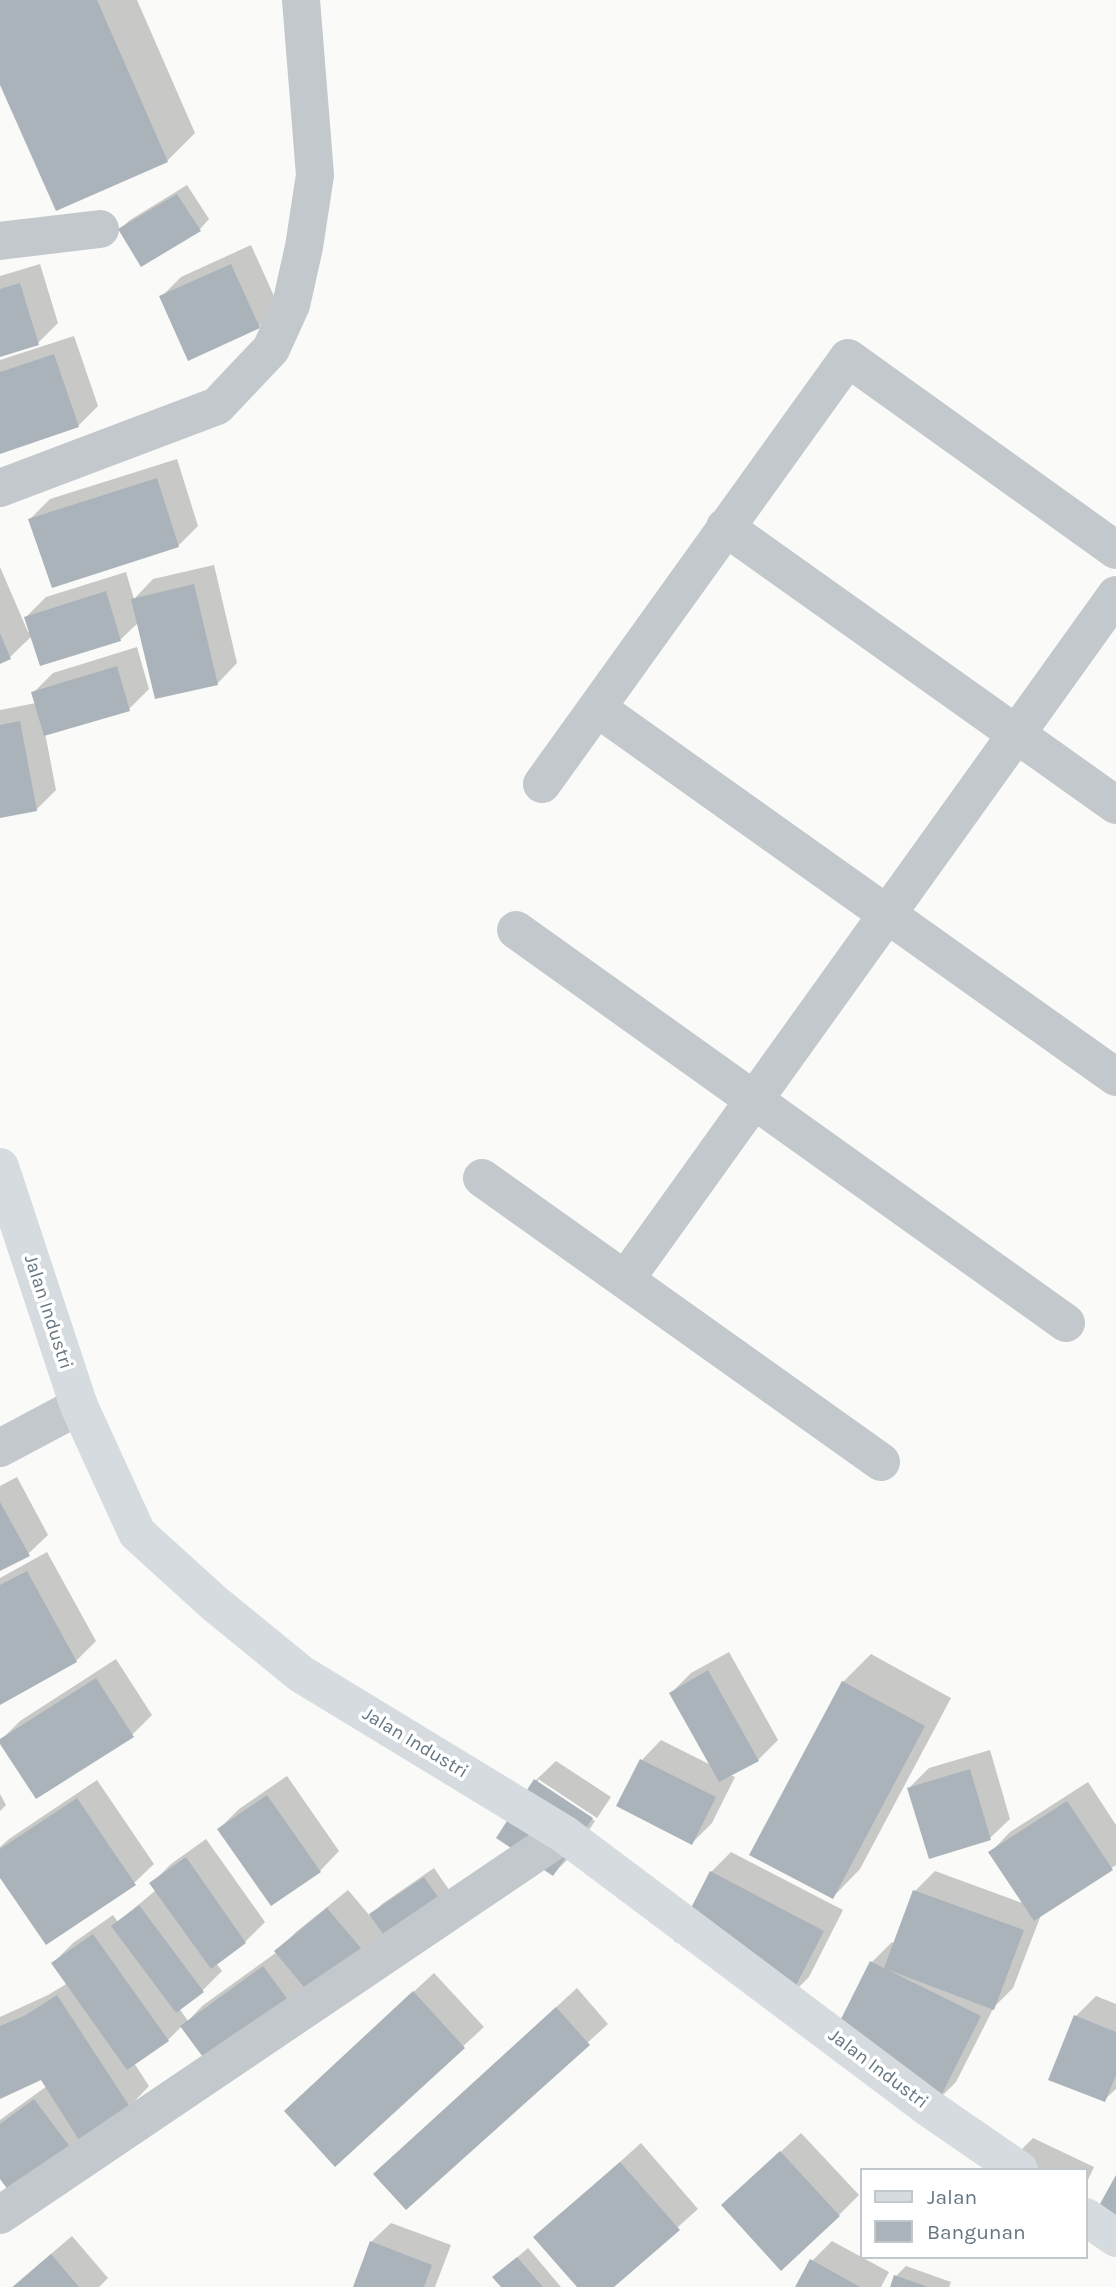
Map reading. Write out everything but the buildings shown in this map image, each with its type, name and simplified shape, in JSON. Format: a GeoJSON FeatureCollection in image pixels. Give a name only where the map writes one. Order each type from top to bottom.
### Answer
{"type":"FeatureCollection","features":[{"type":"Feature","properties":{"kind":"main road","name":"Jalan Industri"},"geometry":{"type":"LineString","coordinates":[[0,1167],[79,1406],[137,1533],[214,1603],[301,1674],[564,1834],[929,2108],[1015,2168]]}},
{"type":"Feature","properties":{"kind":"main road"},"geometry":{"type":"LineString","coordinates":[[1088,2218],[1116,2238]]}},
{"type":"Feature","properties":{"kind":"street"},"geometry":{"type":"LineString","coordinates":[[0,488],[217,406],[271,348],[291,305],[304,247],[315,175],[301,0]]}},
{"type":"Feature","properties":{"kind":"street"},"geometry":{"type":"LineString","coordinates":[[0,241],[100,229]]}},
{"type":"Feature","properties":{"kind":"street"},"geometry":{"type":"LineString","coordinates":[[542,784],[848,358],[1116,550]]}},
{"type":"Feature","properties":{"kind":"street"},"geometry":{"type":"LineString","coordinates":[[726,527],[1116,805]]}},
{"type":"Feature","properties":{"kind":"street"},"geometry":{"type":"LineString","coordinates":[[625,1280],[1116,595]]}},
{"type":"Feature","properties":{"kind":"street"},"geometry":{"type":"LineString","coordinates":[[597,708],[1116,1077]]}},
{"type":"Feature","properties":{"kind":"street"},"geometry":{"type":"LineString","coordinates":[[516,930],[1066,1323]]}},
{"type":"Feature","properties":{"kind":"street"},"geometry":{"type":"LineString","coordinates":[[482,1178],[881,1462]]}},
{"type":"Feature","properties":{"kind":"street"},"geometry":{"type":"LineString","coordinates":[[0,1448],[79,1406]]}},
{"type":"Feature","properties":{"kind":"street"},"geometry":{"type":"LineString","coordinates":[[0,2215],[564,1834]]}}]}
